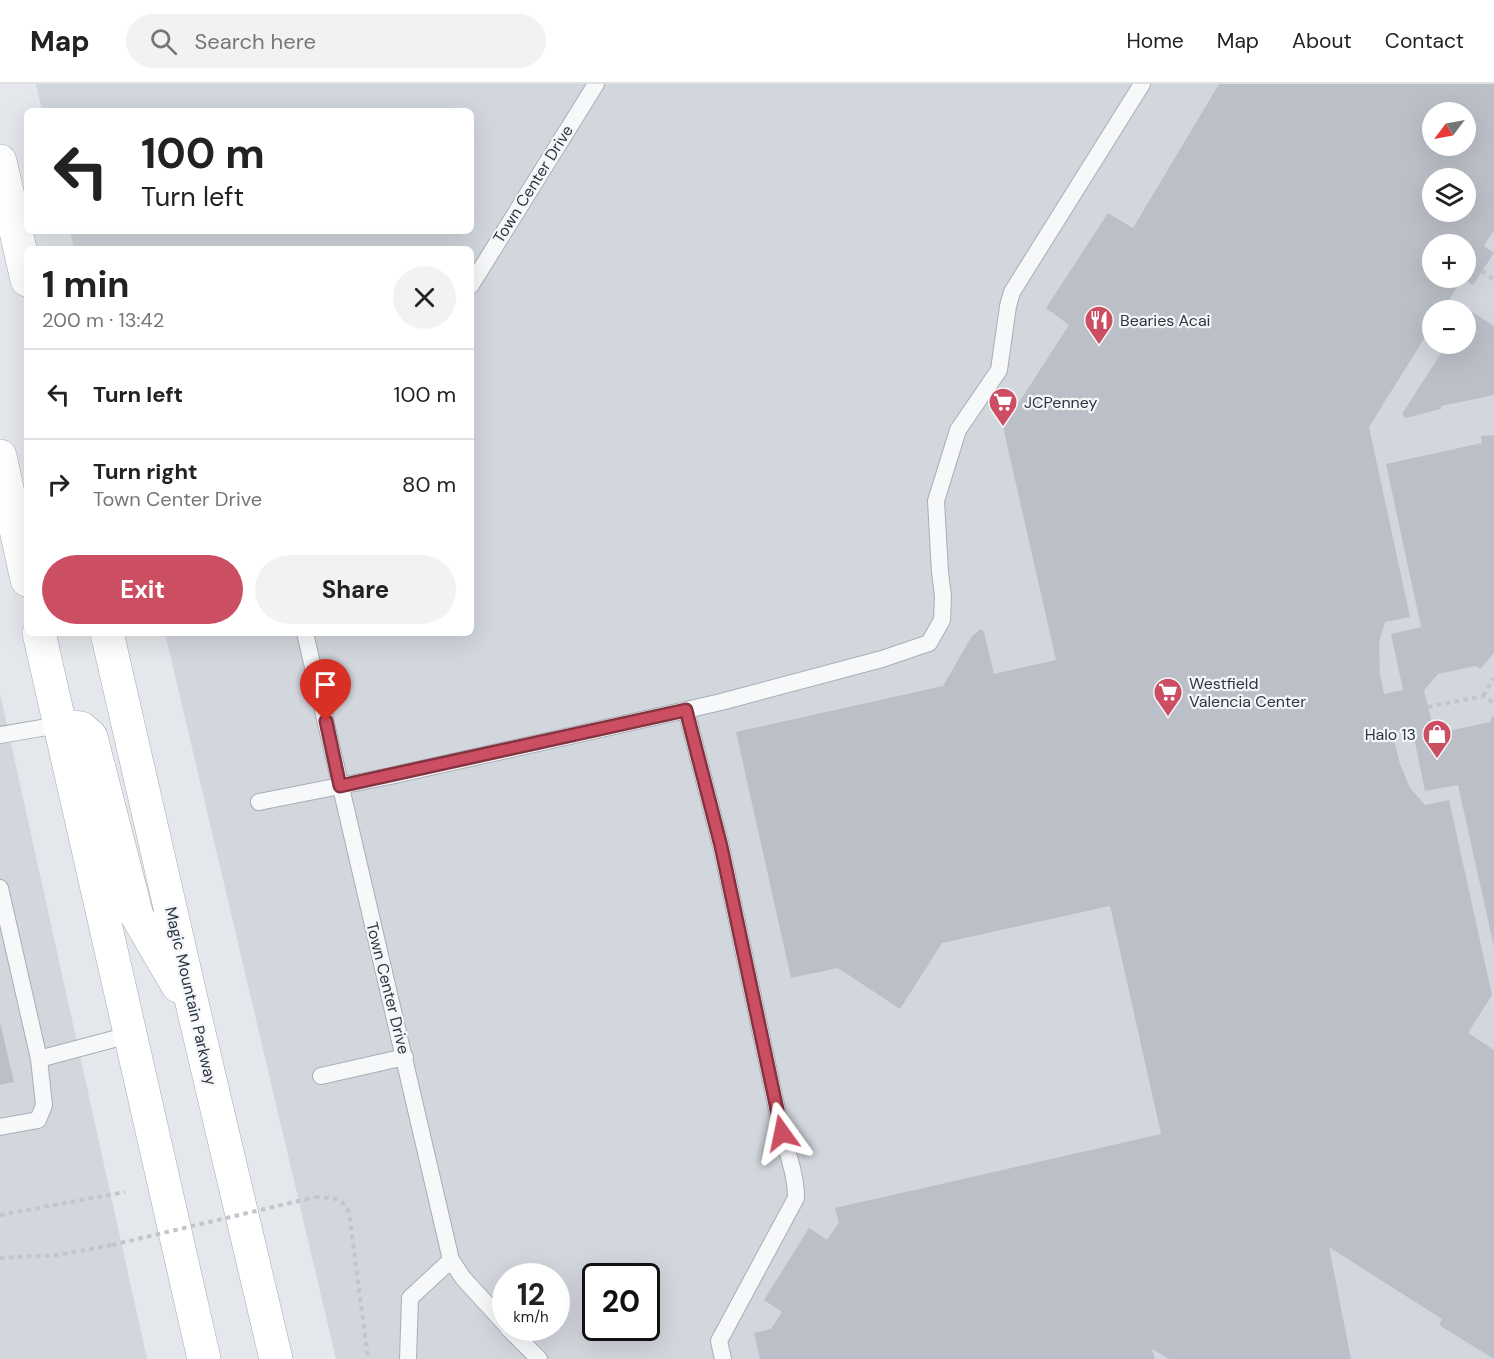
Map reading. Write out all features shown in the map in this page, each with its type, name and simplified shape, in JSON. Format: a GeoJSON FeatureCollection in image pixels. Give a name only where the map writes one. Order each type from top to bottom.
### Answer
{"type":"FeatureCollection","features":[{"type":"Feature","properties":{"kind":"main road"},"geometry":{"type":"LineString","coordinates":[[0,161],[24,267]]}},
{"type":"Feature","properties":{"kind":"main road"},"geometry":{"type":"LineString","coordinates":[[0,456],[24,566]]}},
{"type":"Feature","properties":{"kind":"main road"},"geometry":{"type":"LineString","coordinates":[[40,636],[204,1359]]}},
{"type":"Feature","properties":{"kind":"main road","name":"Magic Mountain Parkway"},"geometry":{"type":"LineString","coordinates":[[109,636],[276,1359]]}},
{"type":"Feature","properties":{"kind":"main road"},"geometry":{"type":"LineString","coordinates":[[59,724],[81,728],[92,737],[137,916],[195,1016]]}},
{"type":"Feature","properties":{"kind":"lane","name":"Town Center Drive"},"geometry":{"type":"LineString","coordinates":[[474,280],[596,84]]}},
{"type":"Feature","properties":{"kind":"lane"},"geometry":{"type":"LineString","coordinates":[[259,802],[721,702],[882,660],[929,643],[942,620],[936,501],[958,430],[999,369],[1012,292],[1142,84]]}},
{"type":"Feature","properties":{"kind":"lane","name":"Town Center Drive"},"geometry":{"type":"LineString","coordinates":[[306,636],[451,1260],[463,1278],[492,1310]]}},
{"type":"Feature","properties":{"kind":"lane"},"geometry":{"type":"LineString","coordinates":[[686,710],[721,846],[778,1118],[796,1189],[796,1198],[719,1341],[723,1359]]}},
{"type":"Feature","properties":{"kind":"lane"},"geometry":{"type":"LineString","coordinates":[[0,735],[59,724]]}},
{"type":"Feature","properties":{"kind":"lane"},"geometry":{"type":"LineString","coordinates":[[0,888],[39,1059],[44,1106],[38,1120],[0,1127]]}},
{"type":"Feature","properties":{"kind":"lane"},"geometry":{"type":"LineString","coordinates":[[39,1059],[129,1035]]}},
{"type":"Feature","properties":{"kind":"lane"},"geometry":{"type":"LineString","coordinates":[[321,1076],[405,1057]]}},
{"type":"Feature","properties":{"kind":"lane"},"geometry":{"type":"LineString","coordinates":[[408,1359],[410,1298],[451,1260]]}},
{"type":"Feature","properties":{"kind":"lane","name":"Town Center Drive"},"geometry":{"type":"LineString","coordinates":[[522,1341],[539,1359]]}},
{"type":"Feature","properties":{"kind":"path"},"geometry":{"type":"LineString","coordinates":[[1482,271],[1494,280]]}},
{"type":"Feature","properties":{"kind":"path"},"geometry":{"type":"LineString","coordinates":[[1483,696],[1494,678]]}},
{"type":"Feature","properties":{"kind":"path"},"geometry":{"type":"LineString","coordinates":[[1428,707],[1483,696],[1494,703]]}},
{"type":"Feature","properties":{"kind":"path"},"geometry":{"type":"LineString","coordinates":[[0,1215],[125,1192]]}},
{"type":"Feature","properties":{"kind":"path"},"geometry":{"type":"LineString","coordinates":[[0,1258],[58,1255],[112,1245],[315,1197],[334,1198],[345,1203],[350,1212],[368,1359]]}},
{"type":"Feature","properties":{"kind":"shaded area"},"geometry":{"type":"Polygon","coordinates":[[[36,84],[1494,84],[1494,1359],[336,1359],[166,636],[474,636],[474,246],[73,246],[71,234],[474,234],[474,108],[41,108],[36,84]]]}},
{"type":"Feature","properties":{"kind":"shaded area"},"geometry":{"type":"Polygon","coordinates":[[[0,694],[147,1359],[0,1359],[0,694]]]}},
{"type":"Feature","properties":{"kind":"building","name":"Westfield Valencia Center"},"geometry":{"type":"Polygon","coordinates":[[[1219,84],[1494,84],[1494,230],[1484,246],[1494,253],[1476,280],[1476,234],[1422,234],[1422,288],[1456,288],[1449,300],[1422,300],[1422,342],[1369,427],[1410,617],[1385,622],[1379,642],[1380,674],[1384,694],[1403,690],[1391,634],[1421,627],[1386,464],[1482,443],[1481,436],[1494,435],[1494,653],[1480,669],[1476,666],[1438,674],[1424,690],[1432,723],[1448,731],[1490,722],[1492,716],[1494,717],[1494,947],[1458,785],[1425,791],[1412,728],[1392,733],[1400,764],[1410,788],[1425,805],[1449,800],[1492,995],[1468,1033],[1494,1050],[1494,1359],[1439,1325],[1442,1319],[1329,1247],[1351,1359],[1169,1359],[1152,1349],[1155,1359],[760,1359],[754,1333],[771,1329],[782,1312],[764,1300],[809,1228],[827,1240],[839,1222],[835,1208],[1161,1134],[1110,906],[942,943],[900,1009],[838,968],[791,978],[736,732],[943,686],[972,636],[981,629],[984,632],[994,674],[1056,660],[1003,427],[1069,325],[1046,308],[1108,213],[1133,228],[1219,84]]]}},
{"type":"Feature","properties":{"kind":"building"},"geometry":{"type":"Polygon","coordinates":[[[1476,314],[1494,326],[1494,395],[1441,406],[1441,409],[1406,418],[1402,414],[1441,354],[1476,354],[1476,314]]]}},
{"type":"Feature","properties":{"kind":"building"},"geometry":{"type":"Polygon","coordinates":[[[0,1022],[14,1082],[0,1085],[0,1022]]]}},
{"type":"Feature","properties":{"kind":"place","name":"Bearies Acai"},"geometry":{"type":"Point","coordinates":[1099,346]}},
{"type":"Feature","properties":{"kind":"place","name":"JCPenney"},"geometry":{"type":"Point","coordinates":[1003,428]}},
{"type":"Feature","properties":{"kind":"place","name":"Westfield Valencia Center"},"geometry":{"type":"Point","coordinates":[1168,718]}},
{"type":"Feature","properties":{"kind":"place","name":"Halo 13"},"geometry":{"type":"Point","coordinates":[1437,760]}},
{"type":"Feature","properties":{"kind":"route"},"geometry":{"type":"LineString","coordinates":[[326,721],[340,786],[686,710],[721,846],[782,1133]]}}]}
